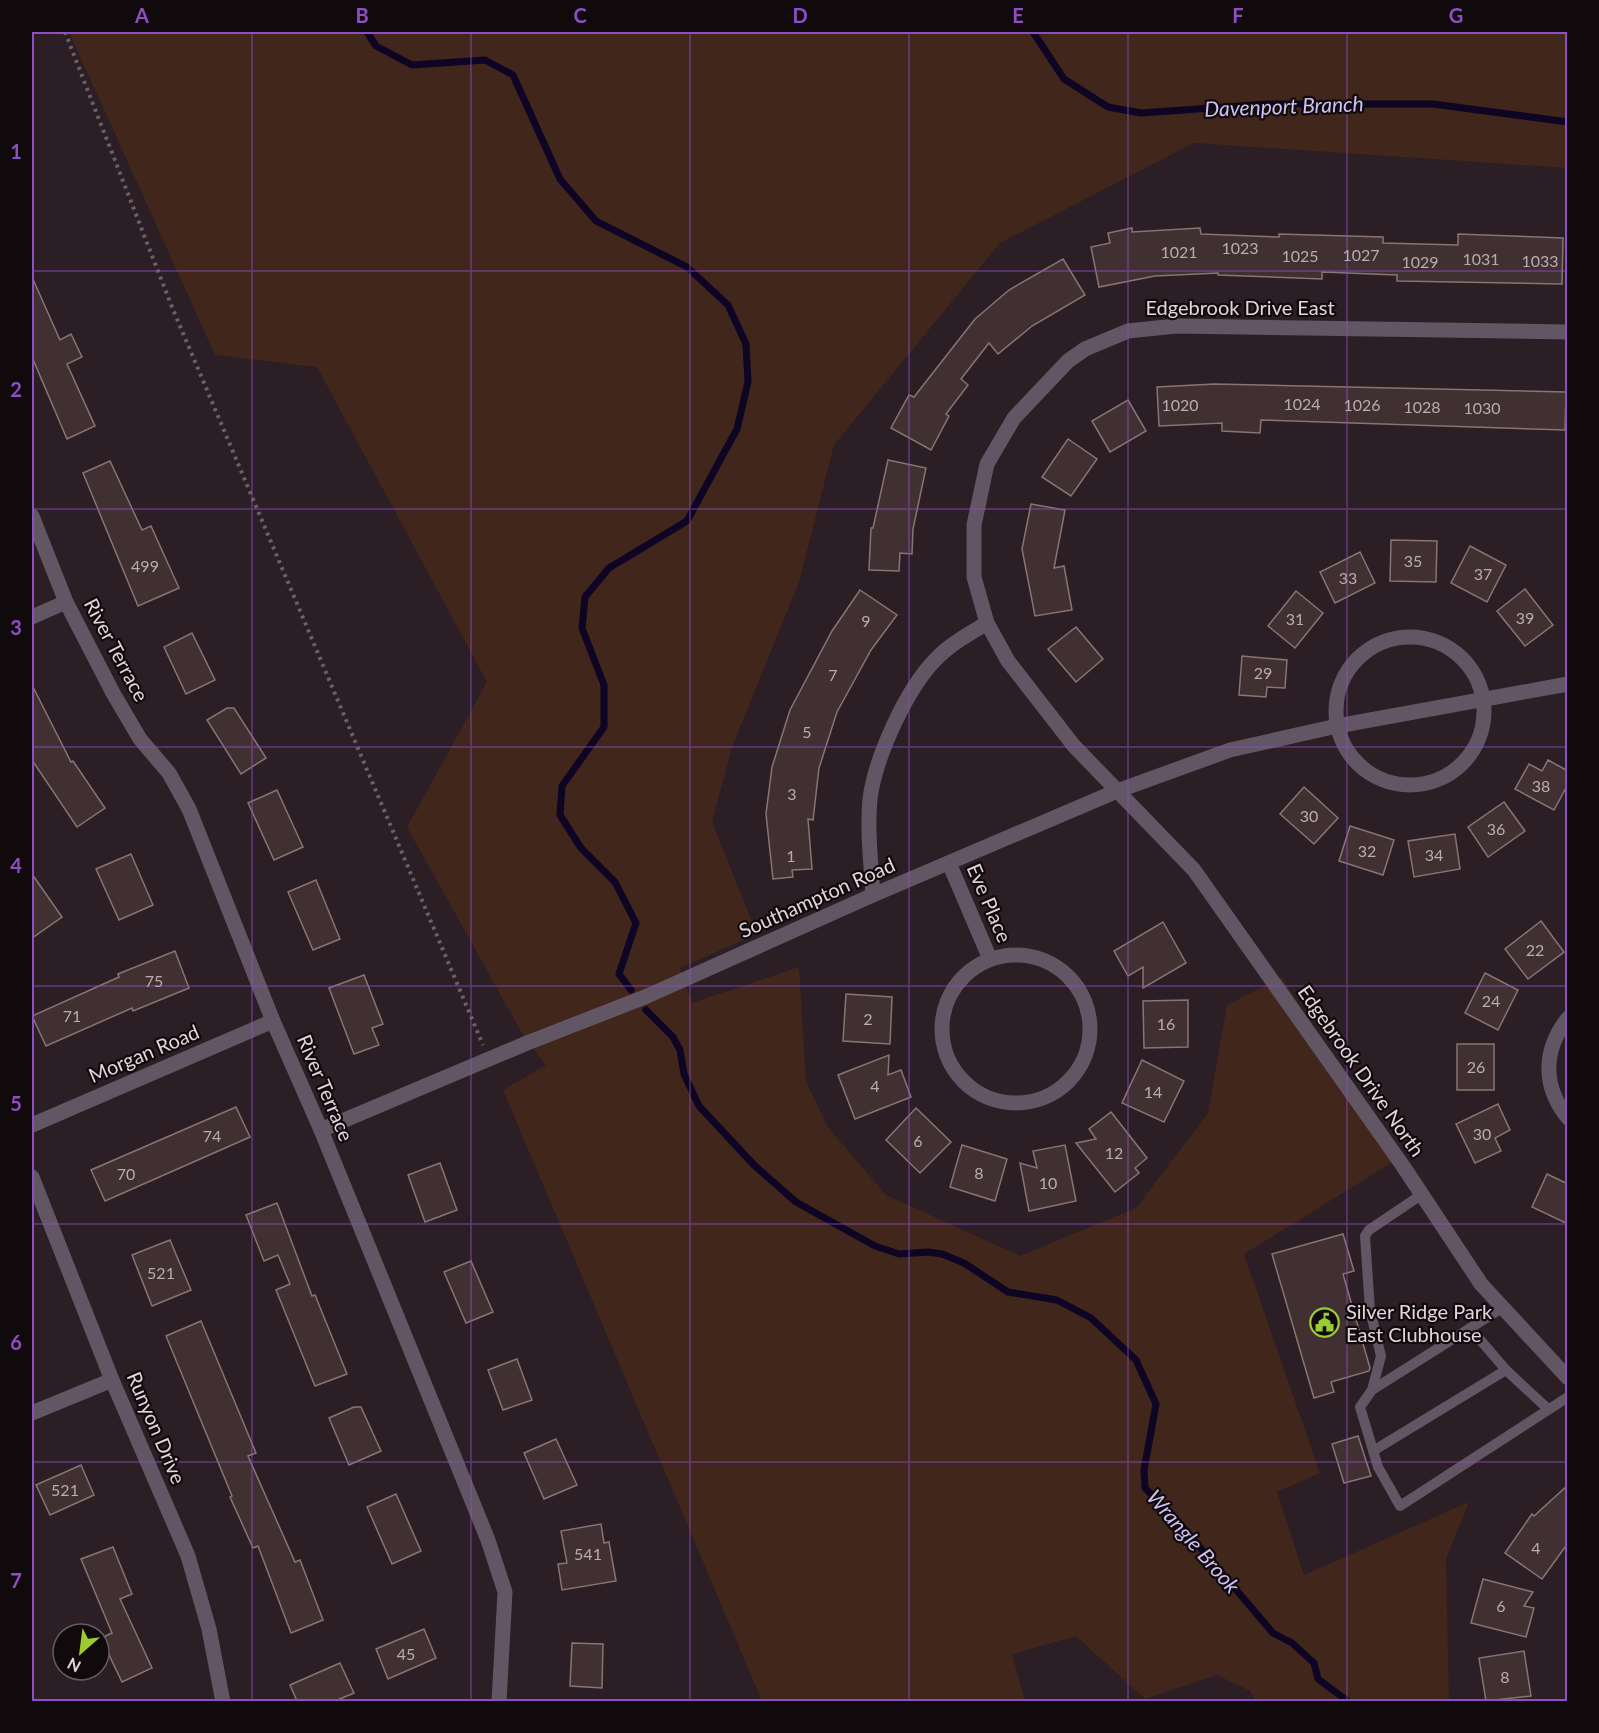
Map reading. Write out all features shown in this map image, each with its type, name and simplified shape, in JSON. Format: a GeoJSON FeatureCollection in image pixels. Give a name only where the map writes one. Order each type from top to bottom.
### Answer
{"type":"FeatureCollection","features":[{"type":"Feature","properties":{"kind":"street","name":"Edgebrook Drive East"},"geometry":{"type":"LineString","coordinates":[[1117,791],[1074,746],[1015,671],[987,623],[974,577],[974,525],[987,465],[1014,418],[1068,361],[1085,349],[1128,331],[1176,326],[1568,332]]}},
{"type":"Feature","properties":{"kind":"street","name":"River Terrace"},"geometry":{"type":"LineString","coordinates":[[32,516],[66,602],[140,739],[169,773],[189,809],[273,1021],[321,1130],[488,1539],[506,1592],[495,1699]]}},
{"type":"Feature","properties":{"kind":"street"},"geometry":{"type":"LineString","coordinates":[[32,617],[66,602]]}},
{"type":"Feature","properties":{"kind":"street"},"geometry":{"type":"LineString","coordinates":[[873,895],[869,832],[870,799],[877,765],[888,736],[918,682],[934,660],[959,639],[987,623]]}},
{"type":"Feature","properties":{"kind":"street"},"geometry":{"type":"LineString","coordinates":[[1397,637],[1420,637],[1443,644],[1453,650],[1462,657],[1477,676],[1484,699],[1484,724],[1476,748],[1459,768],[1436,781],[1411,786],[1386,782],[1363,769],[1346,750],[1337,726],[1336,702],[1342,679],[1356,660],[1374,645],[1397,637]]}},
{"type":"Feature","properties":{"kind":"street","name":"Southampton Road"},"geometry":{"type":"LineString","coordinates":[[321,1130],[489,1059],[645,997],[873,895],[1117,791],[1230,750],[1337,726],[1568,684]]}},
{"type":"Feature","properties":{"kind":"street","name":"Edgebrook Drive North"},"geometry":{"type":"LineString","coordinates":[[1117,791],[1194,870],[1421,1194],[1481,1284],[1568,1378]]}},
{"type":"Feature","properties":{"kind":"street","name":"Eve Place"},"geometry":{"type":"LineString","coordinates":[[949,863],[990,959]]}},
{"type":"Feature","properties":{"kind":"street","name":"Eve Place"},"geometry":{"type":"LineString","coordinates":[[1012,955],[1035,957],[1056,966],[1073,982],[1085,1001],[1090,1023],[1089,1046],[1080,1067],[1066,1085],[1047,1097],[1024,1104],[1000,1102],[971,1088],[959,1078],[947,1058],[941,1034],[943,1010],[953,989],[969,971],[990,959],[1012,955]]}},
{"type":"Feature","properties":{"kind":"street"},"geometry":{"type":"LineString","coordinates":[[1568,1018],[1556,1033],[1548,1057],[1548,1082],[1557,1105],[1568,1118]]}},
{"type":"Feature","properties":{"kind":"street","name":"Morgan Road"},"geometry":{"type":"LineString","coordinates":[[32,1125],[273,1021]]}},
{"type":"Feature","properties":{"kind":"street","name":"Runyon Drive"},"geometry":{"type":"LineString","coordinates":[[32,1178],[112,1380],[188,1556],[209,1629],[223,1701]]}},
{"type":"Feature","properties":{"kind":"street"},"geometry":{"type":"LineString","coordinates":[[32,1413],[112,1380]]}},
{"type":"Feature","properties":{"kind":"lane"},"geometry":{"type":"LineString","coordinates":[[1421,1194],[1369,1230],[1365,1236],[1370,1310],[1381,1356],[1372,1390],[1360,1407],[1378,1467],[1400,1506],[1568,1397]]}},
{"type":"Feature","properties":{"kind":"lane"},"geometry":{"type":"LineString","coordinates":[[1372,1390],[1502,1308]]}},
{"type":"Feature","properties":{"kind":"lane"},"geometry":{"type":"LineString","coordinates":[[1470,1328],[1506,1370],[1548,1409]]}},
{"type":"Feature","properties":{"kind":"lane"},"geometry":{"type":"LineString","coordinates":[[1373,1451],[1506,1370]]}},
{"type":"Feature","properties":{"kind":"path"},"geometry":{"type":"LineString","coordinates":[[64,32],[177,318],[489,1059]]}},
{"type":"Feature","properties":{"kind":"shaded area"},"geometry":{"type":"Polygon","coordinates":[[[69,32],[1567,32],[1567,168],[1194,143],[1000,243],[834,445],[799,582],[732,747],[712,822],[757,934],[680,968],[692,1003],[799,967],[806,1081],[827,1126],[886,1195],[1020,1256],[1136,1208],[1208,1113],[1227,1005],[1282,977],[1396,1160],[1244,1254],[1320,1473],[1277,1492],[1304,1575],[1469,1502],[1446,1559],[1449,1701],[1256,1701],[1250,1691],[1217,1675],[1145,1699],[1076,1636],[1012,1654],[1025,1701],[762,1701],[503,1090],[546,1065],[523,1035],[407,827],[487,682],[317,367],[215,355],[69,32]]]}},
{"type":"Feature","properties":{"kind":"building"},"geometry":{"type":"Polygon","coordinates":[[[1132,228],[1132,232],[1200,228],[1201,234],[1383,237],[1383,243],[1458,245],[1458,234],[1563,238],[1562,284],[1397,281],[1397,275],[1322,272],[1322,279],[1218,275],[1218,273],[1155,276],[1099,287],[1091,247],[1110,243],[1108,233],[1132,228]]]}},
{"type":"Feature","properties":{"kind":"building"},"geometry":{"type":"Polygon","coordinates":[[[1063,259],[1085,295],[1032,326],[998,354],[989,343],[961,379],[968,385],[946,414],[949,416],[931,450],[891,428],[909,395],[914,397],[975,319],[1009,290],[1063,259]]]}},
{"type":"Feature","properties":{"kind":"building"},"geometry":{"type":"Polygon","coordinates":[[[32,277],[60,340],[71,334],[82,357],[67,364],[95,426],[67,439],[32,357],[32,277]]]}},
{"type":"Feature","properties":{"kind":"building"},"geometry":{"type":"Polygon","coordinates":[[[1214,384],[1566,392],[1565,430],[1261,420],[1260,433],[1222,431],[1222,423],[1159,426],[1157,387],[1214,384]]]}},
{"type":"Feature","properties":{"kind":"building"},"geometry":{"type":"Polygon","coordinates":[[[1128,400],[1146,431],[1110,452],[1092,421],[1128,400]]]}},
{"type":"Feature","properties":{"kind":"building"},"geometry":{"type":"Polygon","coordinates":[[[1068,439],[1097,459],[1071,496],[1042,477],[1068,439]]]}},
{"type":"Feature","properties":{"kind":"building"},"geometry":{"type":"Polygon","coordinates":[[[888,460],[926,468],[913,529],[912,554],[900,553],[899,571],[869,570],[871,528],[873,528],[888,460]]]}},
{"type":"Feature","properties":{"kind":"building"},"geometry":{"type":"Polygon","coordinates":[[[110,461],[142,530],[151,526],[179,588],[138,606],[83,473],[110,461]]]}},
{"type":"Feature","properties":{"kind":"building"},"geometry":{"type":"Polygon","coordinates":[[[1031,504],[1065,510],[1054,568],[1064,566],[1072,610],[1035,616],[1022,549],[1031,504]]]}},
{"type":"Feature","properties":{"kind":"building"},"geometry":{"type":"Polygon","coordinates":[[[1391,540],[1437,541],[1436,582],[1390,581],[1391,540]]]}},
{"type":"Feature","properties":{"kind":"building"},"geometry":{"type":"Polygon","coordinates":[[[1470,546],[1506,565],[1487,602],[1451,583],[1470,546]]]}},
{"type":"Feature","properties":{"kind":"building"},"geometry":{"type":"Polygon","coordinates":[[[1360,552],[1375,583],[1335,603],[1320,572],[1360,552]]]}},
{"type":"Feature","properties":{"kind":"building"},"geometry":{"type":"Polygon","coordinates":[[[1525,589],[1553,625],[1525,646],[1497,611],[1525,589]]]}},
{"type":"Feature","properties":{"kind":"building"},"geometry":{"type":"Polygon","coordinates":[[[860,590],[897,615],[871,650],[837,712],[819,768],[813,820],[808,819],[812,869],[792,870],[793,877],[773,879],[766,814],[772,767],[790,710],[832,631],[860,590]]]}},
{"type":"Feature","properties":{"kind":"building"},"geometry":{"type":"Polygon","coordinates":[[[1296,591],[1323,613],[1295,648],[1268,626],[1296,591]]]}},
{"type":"Feature","properties":{"kind":"building"},"geometry":{"type":"Polygon","coordinates":[[[1076,627],[1103,659],[1076,682],[1048,649],[1076,627]]]}},
{"type":"Feature","properties":{"kind":"building"},"geometry":{"type":"Polygon","coordinates":[[[192,633],[215,680],[186,694],[164,647],[192,633]]]}},
{"type":"Feature","properties":{"kind":"building"},"geometry":{"type":"Polygon","coordinates":[[[1242,656],[1287,660],[1285,688],[1267,687],[1266,697],[1239,695],[1242,656]]]}},
{"type":"Feature","properties":{"kind":"building"},"geometry":{"type":"Polygon","coordinates":[[[32,685],[71,762],[73,761],[105,808],[77,827],[32,760],[32,685]]]}},
{"type":"Feature","properties":{"kind":"building"},"geometry":{"type":"Polygon","coordinates":[[[227,708],[234,708],[266,758],[241,774],[207,720],[227,708]]]}},
{"type":"Feature","properties":{"kind":"building"},"geometry":{"type":"Polygon","coordinates":[[[1548,760],[1568,771],[1568,784],[1554,810],[1515,789],[1529,764],[1542,771],[1548,760]]]}},
{"type":"Feature","properties":{"kind":"building"},"geometry":{"type":"Polygon","coordinates":[[[1304,787],[1338,818],[1314,844],[1280,814],[1304,787]]]}},
{"type":"Feature","properties":{"kind":"building"},"geometry":{"type":"Polygon","coordinates":[[[277,790],[303,847],[274,860],[248,803],[277,790]]]}},
{"type":"Feature","properties":{"kind":"building"},"geometry":{"type":"Polygon","coordinates":[[[1504,802],[1525,831],[1488,857],[1468,827],[1504,802]]]}},
{"type":"Feature","properties":{"kind":"building"},"geometry":{"type":"Polygon","coordinates":[[[1350,826],[1394,840],[1383,875],[1339,861],[1350,826]]]}},
{"type":"Feature","properties":{"kind":"building"},"geometry":{"type":"Polygon","coordinates":[[[1455,834],[1460,869],[1414,877],[1408,841],[1455,834]]]}},
{"type":"Feature","properties":{"kind":"building"},"geometry":{"type":"Polygon","coordinates":[[[131,854],[153,905],[119,920],[96,869],[131,854]]]}},
{"type":"Feature","properties":{"kind":"building"},"geometry":{"type":"Polygon","coordinates":[[[32,874],[62,917],[32,938],[32,874]]]}},
{"type":"Feature","properties":{"kind":"building"},"geometry":{"type":"Polygon","coordinates":[[[316,880],[340,939],[313,950],[288,892],[316,880]]]}},
{"type":"Feature","properties":{"kind":"building"},"geometry":{"type":"Polygon","coordinates":[[[1541,921],[1564,952],[1528,979],[1505,949],[1541,921]]]}},
{"type":"Feature","properties":{"kind":"building"},"geometry":{"type":"Polygon","coordinates":[[[1163,922],[1186,963],[1143,988],[1143,967],[1128,976],[1114,951],[1163,922]]]}},
{"type":"Feature","properties":{"kind":"building"},"geometry":{"type":"Polygon","coordinates":[[[175,951],[189,988],[133,1011],[132,1008],[46,1046],[32,1016],[119,977],[118,974],[175,951]]]}},
{"type":"Feature","properties":{"kind":"building"},"geometry":{"type":"Polygon","coordinates":[[[1485,973],[1518,990],[1498,1030],[1465,1013],[1485,973]]]}},
{"type":"Feature","properties":{"kind":"building"},"geometry":{"type":"Polygon","coordinates":[[[364,975],[383,1024],[372,1028],[379,1045],[354,1054],[329,988],[364,975]]]}},
{"type":"Feature","properties":{"kind":"building"},"geometry":{"type":"Polygon","coordinates":[[[846,994],[892,997],[890,1044],[843,1041],[846,994]]]}},
{"type":"Feature","properties":{"kind":"building"},"geometry":{"type":"Polygon","coordinates":[[[1188,1000],[1188,1047],[1144,1048],[1143,1001],[1188,1000]]]}},
{"type":"Feature","properties":{"kind":"building"},"geometry":{"type":"Polygon","coordinates":[[[1457,1044],[1494,1044],[1494,1090],[1457,1090],[1457,1044]]]}},
{"type":"Feature","properties":{"kind":"building"},"geometry":{"type":"Polygon","coordinates":[[[889,1055],[888,1075],[901,1070],[911,1097],[855,1119],[838,1075],[889,1055]]]}},
{"type":"Feature","properties":{"kind":"building"},"geometry":{"type":"Polygon","coordinates":[[[1142,1060],[1184,1081],[1164,1122],[1122,1103],[1142,1060]]]}},
{"type":"Feature","properties":{"kind":"building"},"geometry":{"type":"Polygon","coordinates":[[[1498,1104],[1510,1130],[1495,1138],[1501,1151],[1475,1163],[1456,1124],[1498,1104]]]}},
{"type":"Feature","properties":{"kind":"building"},"geometry":{"type":"Polygon","coordinates":[[[236,1107],[250,1137],[105,1201],[91,1170],[236,1107]]]}},
{"type":"Feature","properties":{"kind":"building"},"geometry":{"type":"Polygon","coordinates":[[[916,1108],[951,1142],[920,1173],[886,1140],[916,1108]]]}},
{"type":"Feature","properties":{"kind":"building"},"geometry":{"type":"Polygon","coordinates":[[[1111,1112],[1147,1158],[1135,1168],[1139,1173],[1115,1192],[1076,1143],[1096,1139],[1089,1129],[1111,1112]]]}},
{"type":"Feature","properties":{"kind":"building"},"geometry":{"type":"Polygon","coordinates":[[[962,1145],[1007,1159],[995,1201],[950,1187],[962,1145]]]}},
{"type":"Feature","properties":{"kind":"building"},"geometry":{"type":"Polygon","coordinates":[[[1065,1145],[1076,1201],[1029,1211],[1020,1163],[1037,1168],[1033,1151],[1065,1145]]]}},
{"type":"Feature","properties":{"kind":"building"},"geometry":{"type":"Polygon","coordinates":[[[440,1163],[457,1210],[425,1222],[408,1175],[440,1163]]]}},
{"type":"Feature","properties":{"kind":"building"},"geometry":{"type":"Polygon","coordinates":[[[1547,1174],[1568,1184],[1568,1224],[1532,1207],[1547,1174]]]}},
{"type":"Feature","properties":{"kind":"building"},"geometry":{"type":"Polygon","coordinates":[[[277,1203],[312,1296],[315,1295],[347,1374],[315,1386],[276,1290],[290,1284],[278,1255],[264,1261],[246,1215],[277,1203]]]}},
{"type":"Feature","properties":{"kind":"building","name":"Silver Ridge Park East Clubhouse"},"geometry":{"type":"Polygon","coordinates":[[[1343,1234],[1354,1271],[1343,1274],[1370,1368],[1369,1371],[1331,1382],[1334,1392],[1314,1398],[1272,1254],[1343,1234]]]}},
{"type":"Feature","properties":{"kind":"building"},"geometry":{"type":"Polygon","coordinates":[[[170,1240],[191,1290],[152,1306],[132,1255],[170,1240]]]}},
{"type":"Feature","properties":{"kind":"building"},"geometry":{"type":"Polygon","coordinates":[[[471,1261],[493,1312],[466,1323],[444,1272],[471,1261]]]}},
{"type":"Feature","properties":{"kind":"building"},"geometry":{"type":"Polygon","coordinates":[[[201,1321],[256,1453],[248,1456],[295,1562],[300,1560],[323,1620],[291,1633],[258,1546],[253,1548],[230,1497],[232,1496],[166,1336],[201,1321]]]}},
{"type":"Feature","properties":{"kind":"building"},"geometry":{"type":"Polygon","coordinates":[[[517,1359],[532,1400],[503,1410],[488,1370],[517,1359]]]}},
{"type":"Feature","properties":{"kind":"building"},"geometry":{"type":"Polygon","coordinates":[[[354,1407],[361,1407],[381,1451],[349,1465],[329,1418],[354,1407]]]}},
{"type":"Feature","properties":{"kind":"building"},"geometry":{"type":"Polygon","coordinates":[[[1358,1436],[1371,1476],[1344,1483],[1332,1444],[1358,1436]]]}},
{"type":"Feature","properties":{"kind":"building"},"geometry":{"type":"Polygon","coordinates":[[[556,1439],[577,1485],[544,1499],[524,1453],[556,1439]]]}},
{"type":"Feature","properties":{"kind":"building"},"geometry":{"type":"Polygon","coordinates":[[[81,1465],[94,1495],[50,1515],[36,1485],[81,1465]]]}},
{"type":"Feature","properties":{"kind":"building"},"geometry":{"type":"Polygon","coordinates":[[[1568,1485],[1568,1543],[1542,1579],[1505,1553],[1532,1514],[1534,1516],[1568,1485]]]}},
{"type":"Feature","properties":{"kind":"building"},"geometry":{"type":"Polygon","coordinates":[[[396,1494],[421,1551],[392,1564],[367,1507],[396,1494]]]}},
{"type":"Feature","properties":{"kind":"building"},"geometry":{"type":"Polygon","coordinates":[[[601,1524],[604,1543],[609,1542],[616,1581],[562,1590],[558,1564],[567,1563],[561,1531],[601,1524]]]}},
{"type":"Feature","properties":{"kind":"building"},"geometry":{"type":"Polygon","coordinates":[[[113,1547],[132,1594],[120,1599],[152,1668],[122,1682],[111,1659],[111,1622],[107,1622],[81,1559],[113,1547]]]}},
{"type":"Feature","properties":{"kind":"building"},"geometry":{"type":"Polygon","coordinates":[[[1483,1579],[1533,1592],[1524,1606],[1534,1608],[1526,1637],[1471,1623],[1483,1579]]]}},
{"type":"Feature","properties":{"kind":"building"},"geometry":{"type":"Polygon","coordinates":[[[424,1629],[436,1658],[388,1679],[376,1649],[424,1629]]]}},
{"type":"Feature","properties":{"kind":"building"},"geometry":{"type":"Polygon","coordinates":[[[572,1643],[603,1644],[602,1688],[570,1686],[572,1643]]]}},
{"type":"Feature","properties":{"kind":"building"},"geometry":{"type":"Polygon","coordinates":[[[1524,1651],[1531,1696],[1486,1701],[1479,1658],[1524,1651]]]}},
{"type":"Feature","properties":{"kind":"building"},"geometry":{"type":"Polygon","coordinates":[[[340,1663],[354,1693],[335,1701],[297,1701],[290,1685],[340,1663]]]}},
{"type":"Feature","properties":{"kind":"waterway","name":"Wrangle Brook"},"geometry":{"type":"LineString","coordinates":[[367,32],[376,46],[412,65],[485,60],[513,75],[560,179],[596,221],[687,267],[728,305],[746,344],[748,382],[737,429],[687,521],[609,568],[585,597],[582,628],[604,685],[604,727],[562,786],[560,815],[581,848],[615,882],[636,923],[619,974],[631,990]]}},
{"type":"Feature","properties":{"kind":"waterway","name":"Davenport Branch"},"geometry":{"type":"LineString","coordinates":[[1033,32],[1064,79],[1108,107],[1141,113],[1268,104],[1433,104],[1568,122]]}},
{"type":"Feature","properties":{"kind":"waterway","name":"Wrangle Brook"},"geometry":{"type":"LineString","coordinates":[[646,1010],[673,1037],[680,1050],[684,1074],[699,1106],[754,1165],[796,1202],[875,1246],[899,1254],[928,1252],[942,1254],[964,1263],[1008,1292],[1057,1300],[1091,1318],[1136,1360],[1156,1404],[1144,1470],[1145,1488],[1174,1517],[1273,1633],[1292,1643],[1314,1663],[1318,1679],[1349,1702]]}},
{"type":"Feature","properties":{"kind":"place","name":"Silver Ridge Park East Clubhouse"},"geometry":{"type":"Point","coordinates":[1325,1323]}}]}
